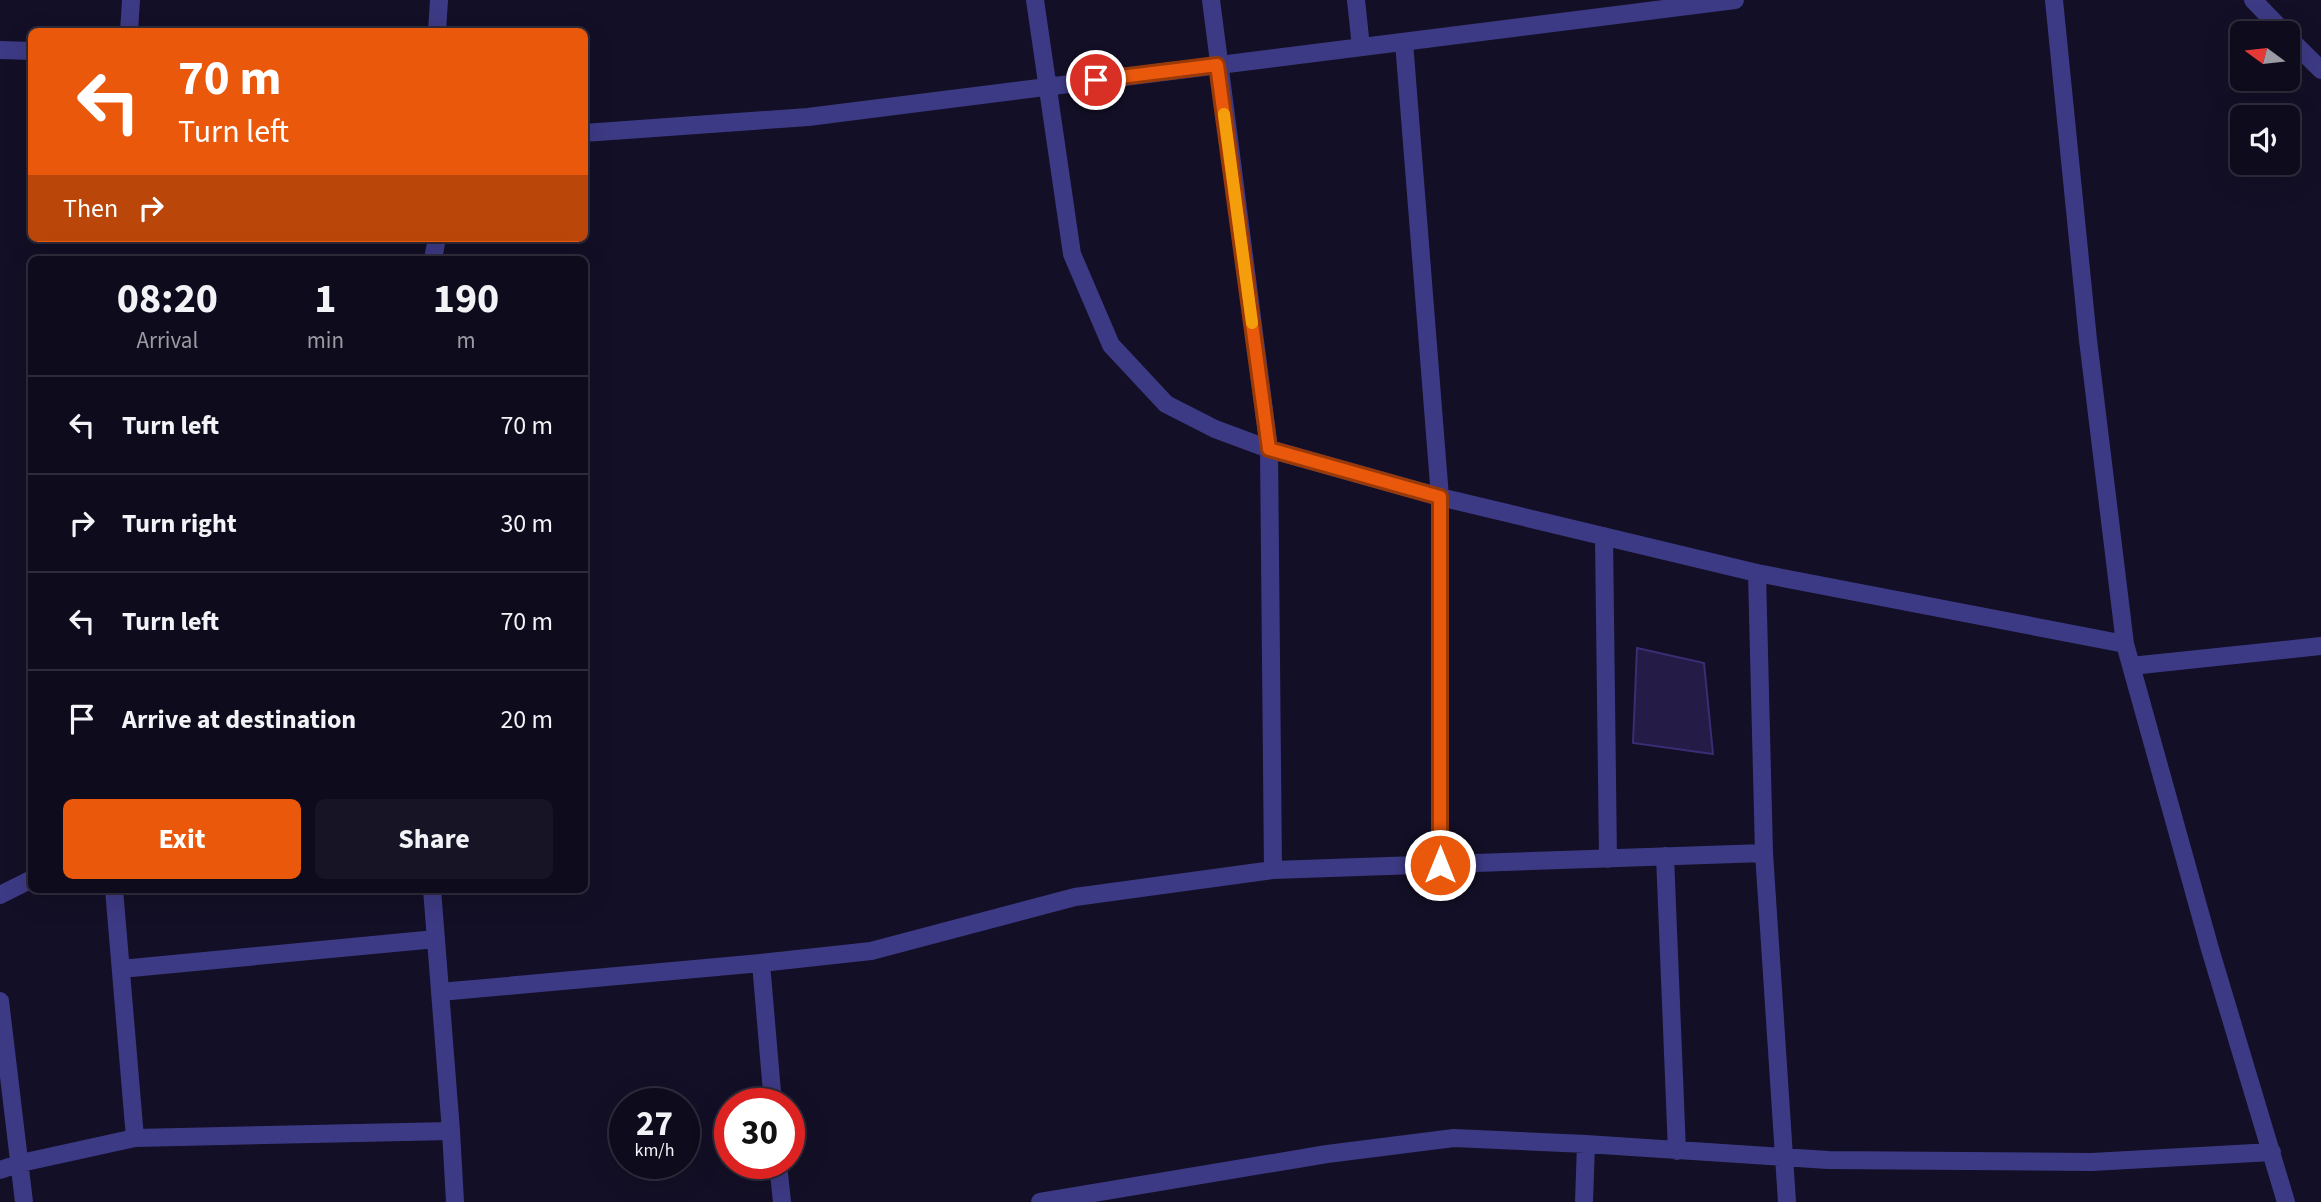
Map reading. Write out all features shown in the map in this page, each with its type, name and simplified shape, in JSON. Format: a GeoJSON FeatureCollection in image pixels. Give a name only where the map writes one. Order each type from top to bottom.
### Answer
{"type":"FeatureCollection","features":[{"type":"Feature","properties":{"kind":"street"},"geometry":{"type":"LineString","coordinates":[[129,28],[131,0]]}},
{"type":"Feature","properties":{"kind":"street"},"geometry":{"type":"LineString","coordinates":[[437,28],[439,0]]}},
{"type":"Feature","properties":{"kind":"street"},"geometry":{"type":"LineString","coordinates":[[1035,0],[1072,254],[1111,345],[1166,404],[1215,429],[1269,449],[1440,497],[1757,573],[2125,644]]}},
{"type":"Feature","properties":{"kind":"street"},"geometry":{"type":"LineString","coordinates":[[1211,0],[1217,65],[1269,449],[1273,870]]}},
{"type":"Feature","properties":{"kind":"street"},"geometry":{"type":"LineString","coordinates":[[1356,0],[1361,47]]}},
{"type":"Feature","properties":{"kind":"street"},"geometry":{"type":"LineString","coordinates":[[588,134],[808,117],[1735,0]]}},
{"type":"Feature","properties":{"kind":"street"},"geometry":{"type":"LineString","coordinates":[[2054,0],[2088,340],[2125,644],[2210,949],[2286,1202]]}},
{"type":"Feature","properties":{"kind":"street"},"geometry":{"type":"LineString","coordinates":[[2253,0],[2273,21]]}},
{"type":"Feature","properties":{"kind":"street"},"geometry":{"type":"LineString","coordinates":[[1404,42],[1440,497],[1440,865]]}},
{"type":"Feature","properties":{"kind":"street"},"geometry":{"type":"LineString","coordinates":[[2300,48],[2321,70]]}},
{"type":"Feature","properties":{"kind":"street"},"geometry":{"type":"LineString","coordinates":[[0,50],[28,51]]}},
{"type":"Feature","properties":{"kind":"street"},"geometry":{"type":"LineString","coordinates":[[1604,536],[1608,859]]}},
{"type":"Feature","properties":{"kind":"street"},"geometry":{"type":"LineString","coordinates":[[1757,573],[1764,853],[1787,1202]]}},
{"type":"Feature","properties":{"kind":"street"},"geometry":{"type":"LineString","coordinates":[[2131,666],[2321,646]]}},
{"type":"Feature","properties":{"kind":"street"},"geometry":{"type":"LineString","coordinates":[[440,992],[871,951],[1075,897],[1273,870],[1764,853]]}},
{"type":"Feature","properties":{"kind":"street"},"geometry":{"type":"LineString","coordinates":[[1665,856],[1677,1151]]}},
{"type":"Feature","properties":{"kind":"street"},"geometry":{"type":"LineString","coordinates":[[0,895],[28,881]]}},
{"type":"Feature","properties":{"kind":"street"},"geometry":{"type":"LineString","coordinates":[[114,893],[135,1138]]}},
{"type":"Feature","properties":{"kind":"street"},"geometry":{"type":"LineString","coordinates":[[432,893],[454,1202]]}},
{"type":"Feature","properties":{"kind":"street"},"geometry":{"type":"LineString","coordinates":[[121,969],[436,939]]}},
{"type":"Feature","properties":{"kind":"street"},"geometry":{"type":"LineString","coordinates":[[761,963],[772,1088]]}},
{"type":"Feature","properties":{"kind":"street"},"geometry":{"type":"LineString","coordinates":[[0,1001],[24,1202]]}},
{"type":"Feature","properties":{"kind":"street"},"geometry":{"type":"LineString","coordinates":[[0,1170],[135,1138],[451,1130]]}},
{"type":"Feature","properties":{"kind":"street"},"geometry":{"type":"LineString","coordinates":[[1040,1202],[1327,1154],[1454,1138],[1828,1160],[2092,1162],[2272,1152]]}},
{"type":"Feature","properties":{"kind":"street"},"geometry":{"type":"LineString","coordinates":[[1584,1202],[1586,1144]]}},
{"type":"Feature","properties":{"kind":"street"},"geometry":{"type":"LineString","coordinates":[[780,1179],[782,1202]]}},
{"type":"Feature","properties":{"kind":"building"},"geometry":{"type":"Polygon","coordinates":[[[1637,648],[1704,663],[1713,754],[1633,743],[1637,648]]]}},
{"type":"Feature","properties":{"kind":"slow traffic"},"geometry":{"type":"LineString","coordinates":[[1224,114],[1252,323]]}},
{"type":"Feature","properties":{"kind":"route"},"geometry":{"type":"LineString","coordinates":[[1096,80],[1217,65],[1269,449],[1440,497],[1440,865]]}}]}
